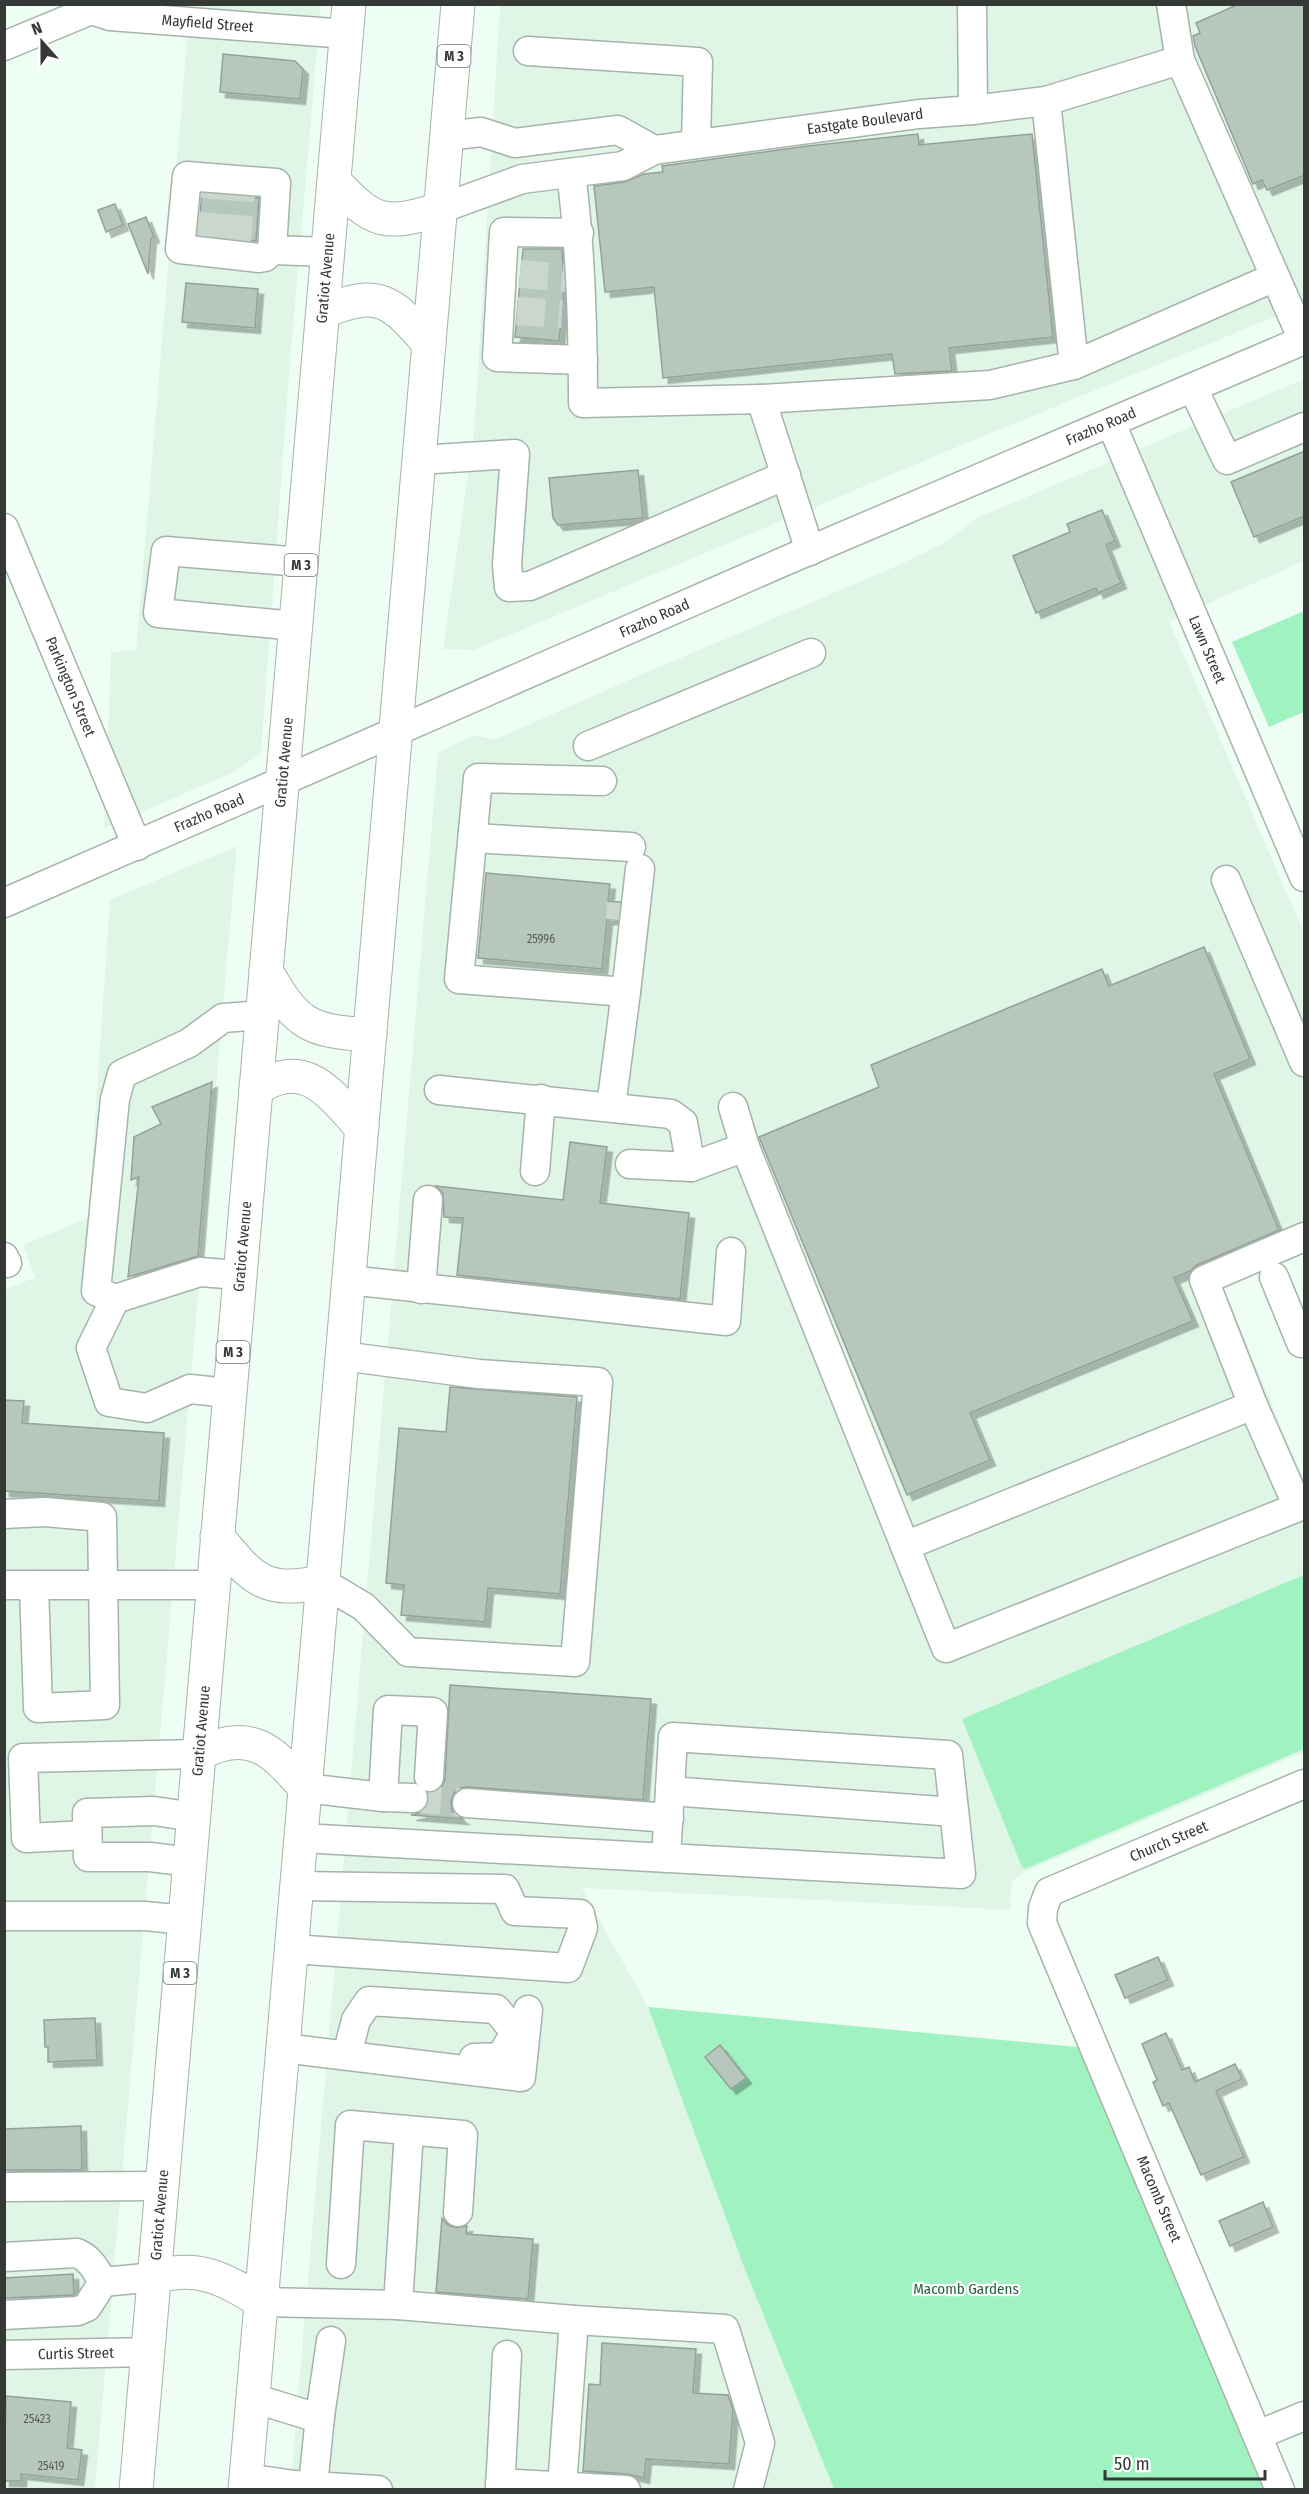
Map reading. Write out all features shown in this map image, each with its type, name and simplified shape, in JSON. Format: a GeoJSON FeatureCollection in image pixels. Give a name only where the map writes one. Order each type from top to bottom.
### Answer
{"type":"FeatureCollection","features":[{"type":"Feature","properties":{"kind":"main road","name":"M 3"},"geometry":{"type":"LineString","coordinates":[[245,2484],[458,4]]}},
{"type":"Feature","properties":{"kind":"main road","name":"Gratiot Avenue"},"geometry":{"type":"LineString","coordinates":[[136,2490],[348,19]]}},
{"type":"Feature","properties":{"kind":"main road"},"geometry":{"type":"LineString","coordinates":[[334,181],[358,207],[386,220],[402,220],[440,209]]}},
{"type":"Feature","properties":{"kind":"main road"},"geometry":{"type":"LineString","coordinates":[[323,312],[354,301],[369,299],[383,302],[397,308],[429,344]]}},
{"type":"Feature","properties":{"kind":"main road"},"geometry":{"type":"LineString","coordinates":[[266,971],[281,996],[307,1023],[334,1033],[370,1035]]}},
{"type":"Feature","properties":{"kind":"main road"},"geometry":{"type":"LineString","coordinates":[[255,1089],[281,1076],[293,1075],[305,1078],[332,1096],[362,1128]]}},
{"type":"Feature","properties":{"kind":"main road"},"geometry":{"type":"LineString","coordinates":[[217,1536],[240,1564],[274,1587],[288,1588],[322,1582]]}},
{"type":"Feature","properties":{"kind":"main road"},"geometry":{"type":"LineString","coordinates":[[199,1754],[227,1742],[242,1741],[258,1745],[273,1754],[305,1788]]}},
{"type":"Feature","properties":{"kind":"main road"},"geometry":{"type":"LineString","coordinates":[[155,2277],[184,2271],[199,2271],[237,2287],[262,2302]]}},
{"type":"Feature","properties":{"kind":"street"},"geometry":{"type":"LineString","coordinates":[[972,4],[973,110]]}},
{"type":"Feature","properties":{"kind":"street"},"geometry":{"type":"LineString","coordinates":[[1171,4],[1180,60],[1304,340]]}},
{"type":"Feature","properties":{"kind":"street","name":"Mayfield Street"},"geometry":{"type":"LineString","coordinates":[[4,46],[90,7],[110,16],[348,19]]}},
{"type":"Feature","properties":{"kind":"street"},"geometry":{"type":"LineString","coordinates":[[528,51],[698,62],[696,144]]}},
{"type":"Feature","properties":{"kind":"street","name":"Eastgate Boulevard"},"geometry":{"type":"LineString","coordinates":[[440,209],[522,179],[623,166],[654,150],[919,114],[1046,101],[1180,60]]}},
{"type":"Feature","properties":{"kind":"street"},"geometry":{"type":"LineString","coordinates":[[1046,101],[1074,365]]}},
{"type":"Feature","properties":{"kind":"street"},"geometry":{"type":"LineString","coordinates":[[447,136],[481,132],[515,144],[618,130],[654,150]]}},
{"type":"Feature","properties":{"kind":"street"},"geometry":{"type":"LineString","coordinates":[[571,173],[579,233],[573,278],[572,315],[583,360],[584,403],[761,399],[990,385],[1074,365],[1275,277]]}},
{"type":"Feature","properties":{"kind":"street"},"geometry":{"type":"LineString","coordinates":[[186,176],[228,184],[276,183],[272,250],[266,257],[259,258],[222,248],[180,249],[186,176]]}},
{"type":"Feature","properties":{"kind":"street"},"geometry":{"type":"LineString","coordinates":[[579,233],[504,232],[511,273],[508,310],[497,357],[583,360]]}},
{"type":"Feature","properties":{"kind":"street"},"geometry":{"type":"LineString","coordinates":[[272,250],[328,252]]}},
{"type":"Feature","properties":{"kind":"street","name":"Frazho Road"},"geometry":{"type":"LineString","coordinates":[[4,903],[810,551],[1304,340]]}},
{"type":"Feature","properties":{"kind":"street"},"geometry":{"type":"LineString","coordinates":[[1193,388],[1227,460],[1305,427]]}},
{"type":"Feature","properties":{"kind":"street"},"geometry":{"type":"LineString","coordinates":[[761,399],[810,551]]}},
{"type":"Feature","properties":{"kind":"street","name":"Lawn Street"},"geometry":{"type":"LineString","coordinates":[[1112,423],[1305,877]]}},
{"type":"Feature","properties":{"kind":"street"},"geometry":{"type":"LineString","coordinates":[[419,460],[515,454],[507,565],[509,587],[530,586],[786,475]]}},
{"type":"Feature","properties":{"kind":"street","name":"Parkington Street"},"geometry":{"type":"LineString","coordinates":[[4,528],[137,846]]}},
{"type":"Feature","properties":{"kind":"street"},"geometry":{"type":"LineString","coordinates":[[296,626],[158,613],[165,551],[302,562]]}},
{"type":"Feature","properties":{"kind":"street"},"geometry":{"type":"LineString","coordinates":[[588,746],[811,653]]}},
{"type":"Feature","properties":{"kind":"street"},"geometry":{"type":"LineString","coordinates":[[602,781],[478,778],[459,980],[626,992]]}},
{"type":"Feature","properties":{"kind":"street"},"geometry":{"type":"LineString","coordinates":[[472,838],[635,858]]}},
{"type":"Feature","properties":{"kind":"street"},"geometry":{"type":"LineString","coordinates":[[626,992],[616,966],[624,883],[635,858]]}},
{"type":"Feature","properties":{"kind":"street"},"geometry":{"type":"LineString","coordinates":[[611,1107],[626,992],[635,858]]}},
{"type":"Feature","properties":{"kind":"street"},"geometry":{"type":"LineString","coordinates":[[1226,880],[1305,1062]]}},
{"type":"Feature","properties":{"kind":"street"},"geometry":{"type":"LineString","coordinates":[[239,1275],[200,1272],[116,1299],[96,1291],[115,1099],[122,1074],[189,1043],[223,1018],[262,1015]]}},
{"type":"Feature","properties":{"kind":"street"},"geometry":{"type":"LineString","coordinates":[[439,1090],[671,1113],[683,1123],[691,1167]]}},
{"type":"Feature","properties":{"kind":"street"},"geometry":{"type":"LineString","coordinates":[[535,1171],[541,1099]]}},
{"type":"Feature","properties":{"kind":"street"},"geometry":{"type":"LineString","coordinates":[[733,1107],[745,1147],[946,1648],[1298,1507],[1253,1405],[1204,1280],[1305,1237]]}},
{"type":"Feature","properties":{"kind":"street"},"geometry":{"type":"LineString","coordinates":[[630,1164],[691,1167],[745,1147]]}},
{"type":"Feature","properties":{"kind":"street"},"geometry":{"type":"LineString","coordinates":[[422,1289],[428,1200]]}},
{"type":"Feature","properties":{"kind":"street"},"geometry":{"type":"LineString","coordinates":[[349,1280],[726,1321],[730,1252]]}},
{"type":"Feature","properties":{"kind":"street"},"geometry":{"type":"LineString","coordinates":[[1274,1277],[1301,1343],[1305,1341]]}},
{"type":"Feature","properties":{"kind":"street"},"geometry":{"type":"LineString","coordinates":[[116,1299],[91,1348],[109,1402],[147,1408],[190,1389],[230,1393]]}},
{"type":"Feature","properties":{"kind":"street"},"geometry":{"type":"LineString","coordinates":[[322,1582],[364,1607],[408,1652],[575,1662],[597,1382],[479,1374],[342,1356]]}},
{"type":"Feature","properties":{"kind":"street"},"geometry":{"type":"LineString","coordinates":[[905,1546],[1253,1405]]}},
{"type":"Feature","properties":{"kind":"street"},"geometry":{"type":"LineString","coordinates":[[4,1514],[45,1512],[102,1517],[105,1706],[38,1708],[34,1585]]}},
{"type":"Feature","properties":{"kind":"street"},"geometry":{"type":"LineString","coordinates":[[4,1585],[213,1585]]}},
{"type":"Feature","properties":{"kind":"street"},"geometry":{"type":"LineString","coordinates":[[305,1788],[383,1797],[421,1787],[433,1712],[388,1710],[383,1797]]}},
{"type":"Feature","properties":{"kind":"street"},"geometry":{"type":"LineString","coordinates":[[301,1838],[666,1858],[961,1874],[948,1755],[673,1737],[666,1858]]}},
{"type":"Feature","properties":{"kind":"street"},"geometry":{"type":"LineString","coordinates":[[87,1836],[26,1838],[23,1758],[199,1754]]}},
{"type":"Feature","properties":{"kind":"street","name":"Church Street"},"geometry":{"type":"LineString","coordinates":[[1043,1908],[1049,1892],[1305,1784]]}},
{"type":"Feature","properties":{"kind":"street"},"geometry":{"type":"LineString","coordinates":[[467,1803],[954,1812]]}},
{"type":"Feature","properties":{"kind":"street"},"geometry":{"type":"LineString","coordinates":[[190,1862],[150,1857],[88,1857],[87,1813],[154,1811],[194,1817]]}},
{"type":"Feature","properties":{"kind":"street"},"geometry":{"type":"LineString","coordinates":[[292,1949],[568,1968],[583,1928],[579,1914],[515,1911],[505,1889],[297,1886]]}},
{"type":"Feature","properties":{"kind":"street","name":"Macomb Street"},"geometry":{"type":"LineString","coordinates":[[1043,1908],[1042,1923],[1280,2490]]}},
{"type":"Feature","properties":{"kind":"street"},"geometry":{"type":"LineString","coordinates":[[4,1916],[145,1916],[185,1920]]}},
{"type":"Feature","properties":{"kind":"street"},"geometry":{"type":"LineString","coordinates":[[347,2055],[356,2020],[369,2001],[496,2009],[515,2032],[501,2057],[473,2065]]}},
{"type":"Feature","properties":{"kind":"street"},"geometry":{"type":"LineString","coordinates":[[283,2048],[473,2065],[520,2077],[528,2010]]}},
{"type":"Feature","properties":{"kind":"street"},"geometry":{"type":"LineString","coordinates":[[341,2264],[350,2125],[463,2135],[458,2212]]}},
{"type":"Feature","properties":{"kind":"street"},"geometry":{"type":"LineString","coordinates":[[398,2305],[409,2131]]}},
{"type":"Feature","properties":{"kind":"street"},"geometry":{"type":"LineString","coordinates":[[4,2187],[161,2186]]}},
{"type":"Feature","properties":{"kind":"street"},"geometry":{"type":"LineString","coordinates":[[4,2257],[77,2253],[85,2256],[92,2263],[103,2282]]}},
{"type":"Feature","properties":{"kind":"street"},"geometry":{"type":"LineString","coordinates":[[103,2282],[155,2277]]}},
{"type":"Feature","properties":{"kind":"street"},"geometry":{"type":"LineString","coordinates":[[4,2315],[78,2311],[87,2307],[103,2282]]}},
{"type":"Feature","properties":{"kind":"street"},"geometry":{"type":"LineString","coordinates":[[262,2302],[398,2305],[574,2320],[725,2329],[760,2443],[748,2490]]}},
{"type":"Feature","properties":{"kind":"street"},"geometry":{"type":"LineString","coordinates":[[562,2487],[574,2320]]}},
{"type":"Feature","properties":{"kind":"street"},"geometry":{"type":"LineString","coordinates":[[313,2486],[331,2341]]}},
{"type":"Feature","properties":{"kind":"street","name":"Curtis Street"},"geometry":{"type":"LineString","coordinates":[[4,2355],[149,2352]]}},
{"type":"Feature","properties":{"kind":"street"},"geometry":{"type":"LineString","coordinates":[[507,2355],[500,2486],[626,2490]]}},
{"type":"Feature","properties":{"kind":"street"},"geometry":{"type":"LineString","coordinates":[[254,2398],[308,2415],[320,2416]]}},
{"type":"Feature","properties":{"kind":"street"},"geometry":{"type":"LineString","coordinates":[[1258,2435],[1305,2416]]}},
{"type":"Feature","properties":{"kind":"street"},"geometry":{"type":"LineString","coordinates":[[245,2484],[378,2490]]}},
{"type":"Feature","properties":{"kind":"shaded area"},"geometry":{"type":"Polygon","coordinates":[[[190,5],[321,5],[291,350],[261,753],[234,772],[104,828],[111,652],[136,650],[190,5]]]}},
{"type":"Feature","properties":{"kind":"shaded area"},"geometry":{"type":"Polygon","coordinates":[[[500,5],[1304,5],[1304,305],[974,440],[474,650],[443,649],[474,432],[500,5]]]}},
{"type":"Feature","properties":{"kind":"shaded area"},"geometry":{"type":"Polygon","coordinates":[[[1304,379],[1304,561],[1169,621],[1304,933],[1304,1250],[1222,1285],[1304,1481],[1304,1752],[1022,1873],[1012,1882],[1010,1910],[582,1888],[648,2007],[744,2267],[834,2489],[290,2490],[438,752],[475,735],[494,740],[892,568],[942,544],[977,518],[1304,379]]]}},
{"type":"Feature","properties":{"kind":"shaded area"},"geometry":{"type":"Polygon","coordinates":[[[237,846],[95,2489],[5,2490],[5,1290],[35,1277],[23,1245],[88,1218],[110,900],[237,846]]]}},
{"type":"Feature","properties":{"kind":"green space"},"geometry":{"type":"Polygon","coordinates":[[[1304,611],[1304,712],[1269,727],[1232,642],[1304,611]]]}},
{"type":"Feature","properties":{"kind":"green space"},"geometry":{"type":"Polygon","coordinates":[[[1304,1575],[1304,1749],[1025,1869],[1022,1867],[962,1719],[1304,1575]]]}},
{"type":"Feature","properties":{"kind":"green space","name":"Macomb Gardens"},"geometry":{"type":"Polygon","coordinates":[[[648,2007],[1078,2047],[1263,2489],[834,2489],[744,2267],[648,2007]]]}},
{"type":"Feature","properties":{"kind":"building"},"geometry":{"type":"Polygon","coordinates":[[[1239,4],[1305,4],[1305,175],[1267,190],[1262,180],[1253,184],[1195,46],[1193,36],[1200,33],[1196,23],[1239,4]]]}},
{"type":"Feature","properties":{"kind":"building"},"geometry":{"type":"Polygon","coordinates":[[[223,54],[295,61],[303,69],[300,99],[220,92],[223,54]]]}},
{"type":"Feature","properties":{"kind":"building"},"geometry":{"type":"Polygon","coordinates":[[[918,134],[919,145],[1032,134],[1053,337],[949,348],[952,371],[895,374],[892,354],[663,378],[654,287],[605,292],[594,186],[625,182],[644,174],[663,172],[662,166],[918,134]]]}},
{"type":"Feature","properties":{"kind":"building"},"geometry":{"type":"Polygon","coordinates":[[[202,194],[259,198],[256,241],[198,234],[202,194]]]}},
{"type":"Feature","properties":{"kind":"building"},"geometry":{"type":"Polygon","coordinates":[[[115,204],[123,225],[106,232],[98,210],[115,204]]]}},
{"type":"Feature","properties":{"kind":"building"},"geometry":{"type":"Polygon","coordinates":[[[146,217],[154,237],[151,238],[148,274],[128,224],[146,217]]]}},
{"type":"Feature","properties":{"kind":"building"},"geometry":{"type":"Polygon","coordinates":[[[523,249],[562,249],[564,291],[559,341],[515,337],[523,249]]]}},
{"type":"Feature","properties":{"kind":"building"},"geometry":{"type":"Polygon","coordinates":[[[186,283],[258,289],[255,328],[182,322],[186,283]]]}},
{"type":"Feature","properties":{"kind":"building"},"geometry":{"type":"Polygon","coordinates":[[[1305,451],[1305,516],[1254,537],[1231,482],[1305,451]]]}},
{"type":"Feature","properties":{"kind":"building"},"geometry":{"type":"Polygon","coordinates":[[[638,470],[643,518],[558,525],[553,518],[549,478],[638,470]]]}},
{"type":"Feature","properties":{"kind":"building"},"geometry":{"type":"Polygon","coordinates":[[[1102,510],[1115,541],[1106,545],[1121,583],[1098,593],[1096,588],[1036,613],[1013,556],[1070,532],[1067,524],[1102,510]]]}},
{"type":"Feature","properties":{"kind":"building"},"geometry":{"type":"Polygon","coordinates":[[[486,873],[610,884],[608,901],[620,902],[618,920],[607,919],[602,969],[478,958],[486,873]]]}},
{"type":"Feature","properties":{"kind":"building"},"geometry":{"type":"Polygon","coordinates":[[[1204,947],[1250,1059],[1214,1074],[1279,1230],[1197,1265],[1174,1278],[1193,1321],[970,1413],[990,1460],[907,1495],[759,1137],[879,1087],[871,1065],[1102,969],[1109,986],[1204,947]]]}},
{"type":"Feature","properties":{"kind":"building"},"geometry":{"type":"Polygon","coordinates":[[[212,1082],[198,1256],[128,1277],[139,1177],[131,1180],[134,1137],[161,1124],[152,1107],[212,1082]]]}},
{"type":"Feature","properties":{"kind":"building"},"geometry":{"type":"Polygon","coordinates":[[[570,1142],[607,1147],[600,1203],[689,1213],[680,1299],[457,1275],[463,1218],[444,1217],[443,1193],[436,1186],[563,1200],[570,1142]]]}},
{"type":"Feature","properties":{"kind":"building"},"geometry":{"type":"Polygon","coordinates":[[[450,1387],[577,1397],[560,1594],[488,1588],[485,1622],[401,1615],[404,1585],[386,1583],[399,1428],[446,1432],[450,1387]]]}},
{"type":"Feature","properties":{"kind":"building"},"geometry":{"type":"Polygon","coordinates":[[[4,1400],[24,1401],[22,1423],[164,1433],[159,1501],[4,1491],[4,1400]]]}},
{"type":"Feature","properties":{"kind":"building"},"geometry":{"type":"Polygon","coordinates":[[[450,1685],[651,1699],[643,1800],[468,1787],[460,1788],[454,1793],[451,1801],[452,1811],[463,1819],[411,1815],[420,1813],[427,1807],[428,1793],[442,1787],[445,1779],[450,1685]]]}},
{"type":"Feature","properties":{"kind":"building"},"geometry":{"type":"Polygon","coordinates":[[[1158,1957],[1168,1980],[1125,1998],[1115,1975],[1158,1957]]]}},
{"type":"Feature","properties":{"kind":"building"},"geometry":{"type":"Polygon","coordinates":[[[95,2018],[97,2060],[48,2062],[44,2020],[95,2018]]]}},
{"type":"Feature","properties":{"kind":"building"},"geometry":{"type":"Polygon","coordinates":[[[1166,2033],[1182,2070],[1189,2067],[1195,2082],[1235,2064],[1242,2079],[1216,2091],[1244,2157],[1201,2175],[1169,2103],[1163,2106],[1153,2082],[1157,2080],[1142,2044],[1166,2033]]]}},
{"type":"Feature","properties":{"kind":"building"},"geometry":{"type":"Polygon","coordinates":[[[720,2045],[746,2078],[731,2089],[705,2057],[720,2045]]]}},
{"type":"Feature","properties":{"kind":"building"},"geometry":{"type":"Polygon","coordinates":[[[81,2126],[82,2170],[4,2170],[4,2129],[81,2126]]]}},
{"type":"Feature","properties":{"kind":"building"},"geometry":{"type":"Polygon","coordinates":[[[1263,2202],[1273,2227],[1230,2246],[1219,2221],[1263,2202]]]}},
{"type":"Feature","properties":{"kind":"building"},"geometry":{"type":"Polygon","coordinates":[[[442,2218],[448,2225],[456,2228],[467,2226],[466,2234],[533,2239],[528,2299],[436,2292],[442,2218]]]}},
{"type":"Feature","properties":{"kind":"building"},"geometry":{"type":"Polygon","coordinates":[[[73,2274],[74,2295],[4,2298],[4,2278],[73,2274]]]}},
{"type":"Feature","properties":{"kind":"building"},"geometry":{"type":"Polygon","coordinates":[[[602,2343],[696,2349],[693,2393],[728,2395],[733,2410],[729,2464],[646,2459],[644,2478],[627,2474],[583,2471],[589,2384],[600,2385],[602,2343]]]}},
{"type":"Feature","properties":{"kind":"building"},"geometry":{"type":"Polygon","coordinates":[[[6,2396],[71,2402],[67,2448],[82,2450],[78,2480],[21,2474],[21,2481],[4,2481],[6,2396]]]}},
{"type":"Feature","properties":{"kind":"tunnel"},"geometry":{"type":"LineString","coordinates":[[210,241],[215,189]]}},
{"type":"Feature","properties":{"kind":"tunnel"},"geometry":{"type":"LineString","coordinates":[[237,243],[241,191]]}},
{"type":"Feature","properties":{"kind":"tunnel"},"geometry":{"type":"LineString","coordinates":[[520,274],[566,278]]}},
{"type":"Feature","properties":{"kind":"tunnel"},"geometry":{"type":"LineString","coordinates":[[517,311],[562,314]]}},
{"type":"Feature","properties":{"kind":"tunnel"},"geometry":{"type":"LineString","coordinates":[[620,920],[621,903]]}},
{"type":"Feature","properties":{"kind":"tunnel"},"geometry":{"type":"LineString","coordinates":[[413,1798],[467,1803]]}}]}
